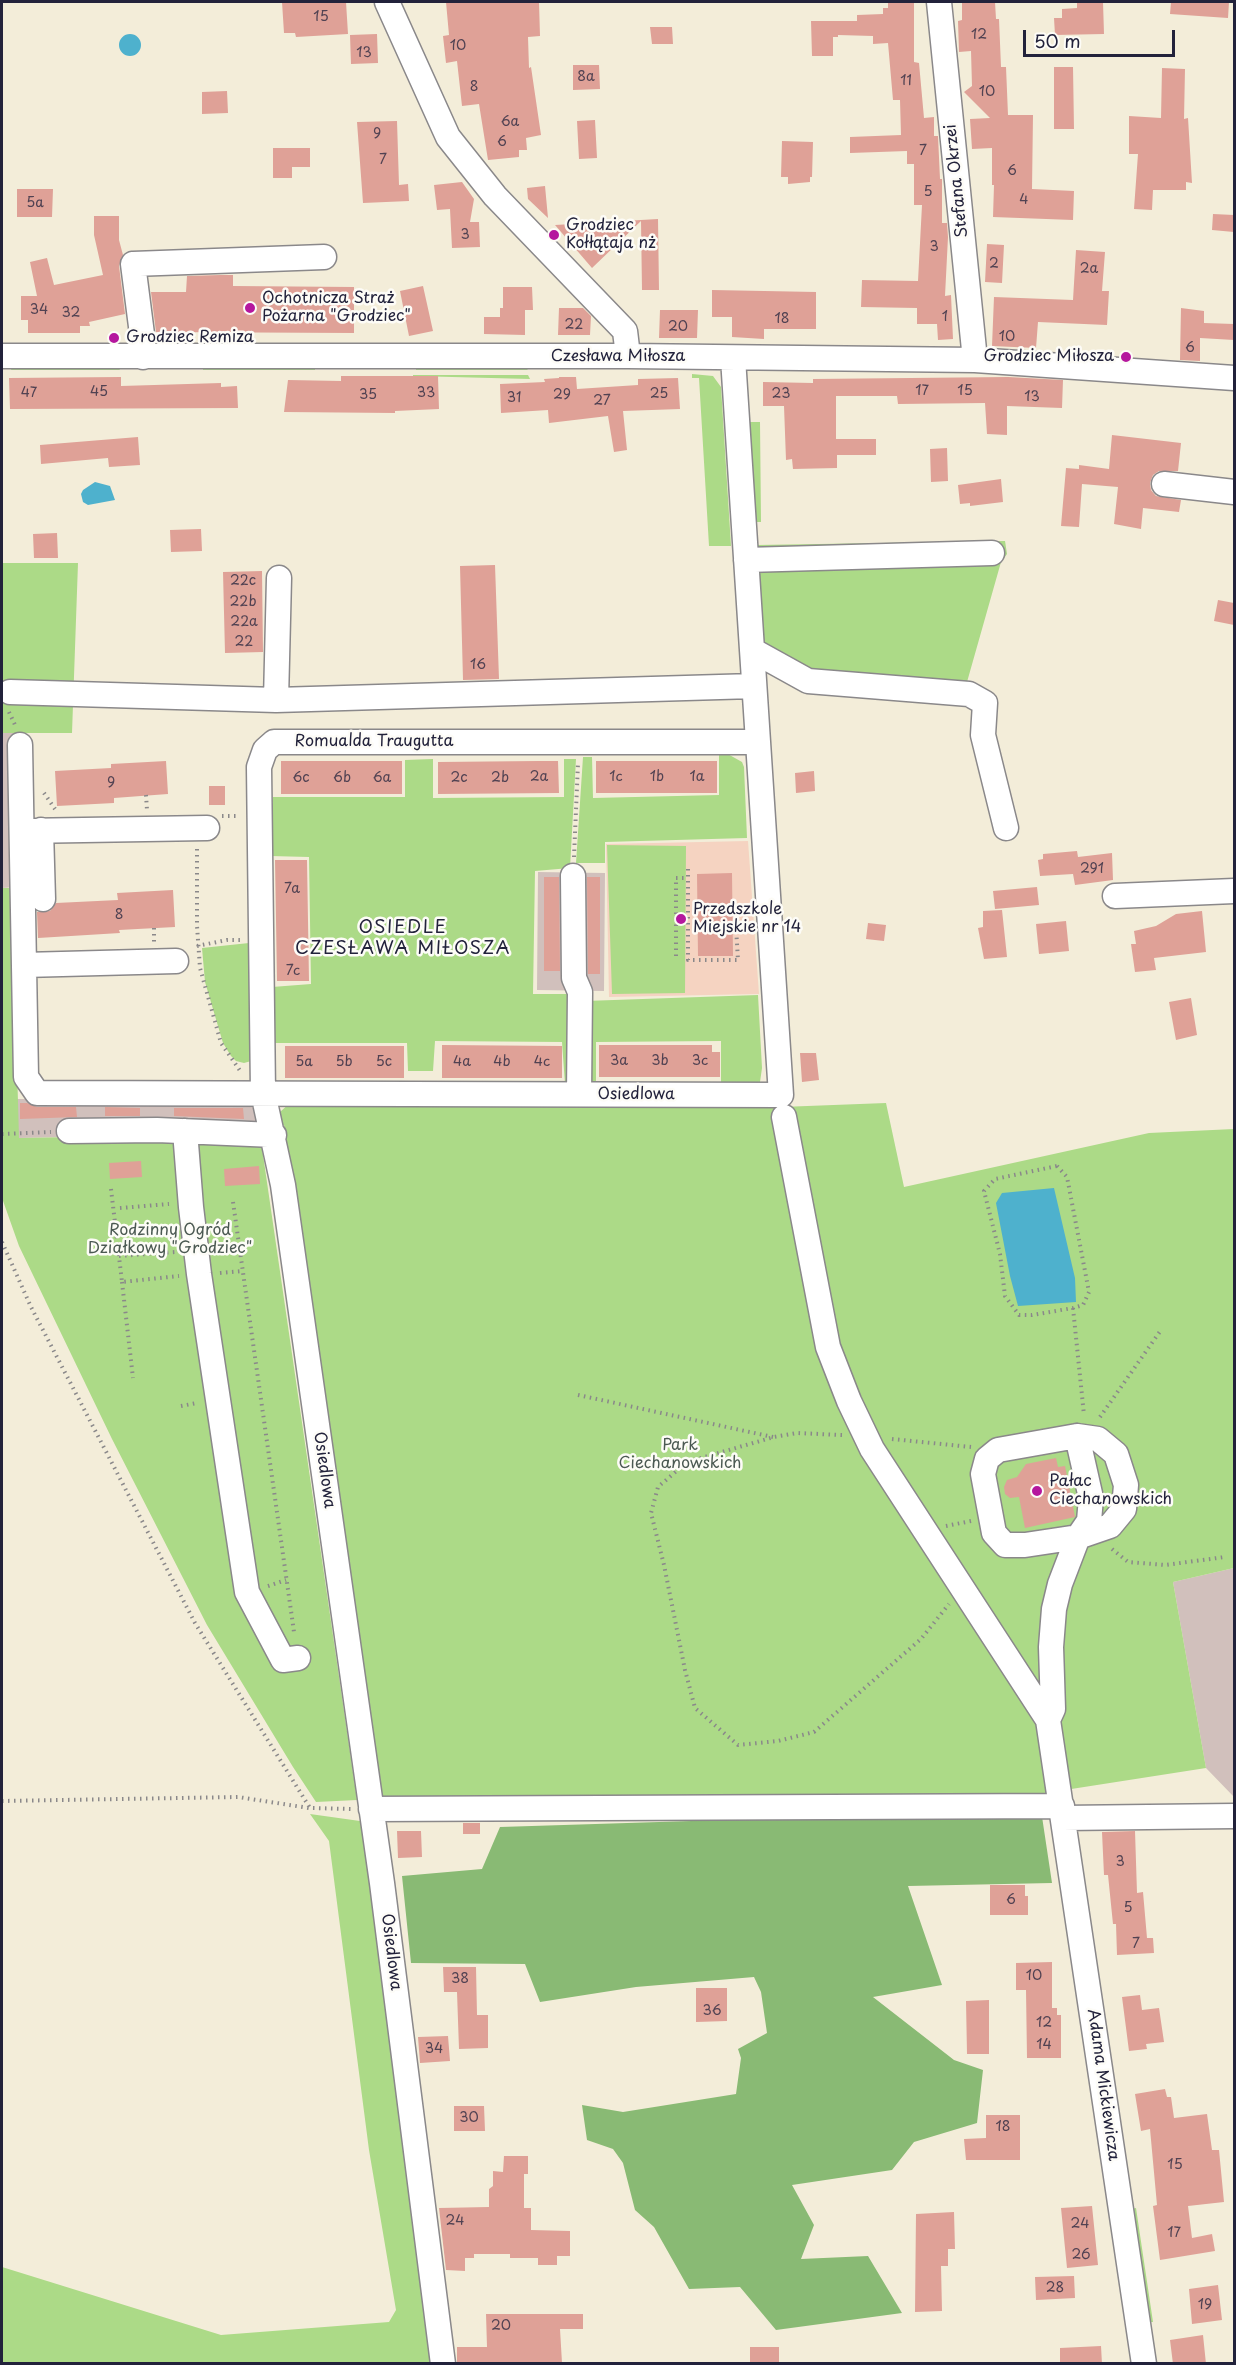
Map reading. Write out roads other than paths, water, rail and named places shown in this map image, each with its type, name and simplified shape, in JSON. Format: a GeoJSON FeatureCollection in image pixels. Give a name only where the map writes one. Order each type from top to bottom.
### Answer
{"type":"FeatureCollection","features":[{"type":"Feature","properties":{"kind":"street"},"geometry":{"type":"LineString","coordinates":[[387,2],[448,137],[495,196],[625,331],[628,356]]}},
{"type":"Feature","properties":{"kind":"street","name":"Stefana Okrzei"},"geometry":{"type":"LineString","coordinates":[[939,2],[975,360]]}},
{"type":"Feature","properties":{"kind":"street"},"geometry":{"type":"LineString","coordinates":[[143,357],[133,264],[324,256]]}},
{"type":"Feature","properties":{"kind":"street","name":"Czesława Miłosza"},"geometry":{"type":"LineString","coordinates":[[2,356],[628,356],[975,360],[1234,378]]}},
{"type":"Feature","properties":{"kind":"street"},"geometry":{"type":"LineString","coordinates":[[733,358],[783,1106],[828,1347],[849,1401],[872,1449],[1048,1720]]}},
{"type":"Feature","properties":{"kind":"street"},"geometry":{"type":"LineString","coordinates":[[1164,484],[1234,492]]}},
{"type":"Feature","properties":{"kind":"street"},"geometry":{"type":"LineString","coordinates":[[746,560],[992,553]]}},
{"type":"Feature","properties":{"kind":"street"},"geometry":{"type":"LineString","coordinates":[[276,700],[279,578]]}},
{"type":"Feature","properties":{"kind":"street"},"geometry":{"type":"LineString","coordinates":[[752,650],[808,681],[969,694],[985,703],[983,735],[1006,828]]}},
{"type":"Feature","properties":{"kind":"street"},"geometry":{"type":"LineString","coordinates":[[9,700],[276,700],[754,686]]}},
{"type":"Feature","properties":{"kind":"street","name":"Romualda Traugutta"},"geometry":{"type":"LineString","coordinates":[[258,1093],[259,767],[265,750],[274,742],[758,742]]}},
{"type":"Feature","properties":{"kind":"street"},"geometry":{"type":"LineString","coordinates":[[20,745],[21,772],[43,899]]}},
{"type":"Feature","properties":{"kind":"street"},"geometry":{"type":"LineString","coordinates":[[31,831],[201,828]]}},
{"type":"Feature","properties":{"kind":"street"},"geometry":{"type":"LineString","coordinates":[[31,831],[24,965],[26,1077],[37,1093],[258,1093]]}},
{"type":"Feature","properties":{"kind":"street"},"geometry":{"type":"LineString","coordinates":[[573,876],[574,978],[580,992],[579,1094]]}},
{"type":"Feature","properties":{"kind":"street"},"geometry":{"type":"LineString","coordinates":[[1115,896],[1234,891]]}},
{"type":"Feature","properties":{"kind":"street"},"geometry":{"type":"LineString","coordinates":[[24,965],[176,961]]}},
{"type":"Feature","properties":{"kind":"street"},"geometry":{"type":"LineString","coordinates":[[156,1092],[157,1130]]}},
{"type":"Feature","properties":{"kind":"street","name":"Osiedlowa"},"geometry":{"type":"LineString","coordinates":[[443,2364],[382,1883],[284,1185],[274,1135],[258,1093],[579,1094],[783,1106]]}},
{"type":"Feature","properties":{"kind":"street"},"geometry":{"type":"LineString","coordinates":[[69,1131],[157,1130],[274,1135]]}},
{"type":"Feature","properties":{"kind":"street"},"geometry":{"type":"LineString","coordinates":[[185,1131],[199,1274],[247,1592],[283,1660],[298,1658]]}},
{"type":"Feature","properties":{"kind":"street"},"geometry":{"type":"LineString","coordinates":[[1048,1720],[1053,1709],[1051,1647],[1054,1609],[1059,1584],[1078,1537],[1089,1521],[1091,1498],[1082,1436]]}},
{"type":"Feature","properties":{"kind":"street"},"geometry":{"type":"LineString","coordinates":[[1082,1436],[1098,1439],[1116,1454],[1126,1485],[1124,1509],[1110,1526],[1078,1537],[1024,1545],[1005,1545],[994,1533],[990,1517],[983,1474],[987,1458],[998,1450],[1082,1436]]}},
{"type":"Feature","properties":{"kind":"street","name":"Adama Mickiewicza"},"geometry":{"type":"LineString","coordinates":[[1048,1720],[1144,2364]]}},
{"type":"Feature","properties":{"kind":"street"},"geometry":{"type":"LineString","coordinates":[[371,1809],[1062,1812],[1234,1816]]}},
{"type":"Feature","properties":{"kind":"water"},"geometry":{"type":"Polygon","coordinates":[[[130,34],[138,37],[141,45],[138,53],[130,56],[122,53],[119,45],[122,37],[130,34]]]}},
{"type":"Feature","properties":{"kind":"water"},"geometry":{"type":"Polygon","coordinates":[[[95,482],[110,486],[115,500],[88,505],[83,502],[81,494],[83,490],[95,482]]]}},
{"type":"Feature","properties":{"kind":"water"},"geometry":{"type":"Polygon","coordinates":[[[1054,1188],[1075,1278],[1076,1302],[1018,1306],[996,1203],[1002,1193],[1054,1188]]]}},
{"type":"Feature","properties":{"kind":"place","name":"Grodziec Kołłątaja nż"},"geometry":{"type":"Point","coordinates":[554,235]}},
{"type":"Feature","properties":{"kind":"place","name":"Ochotnicza Straż Pożarna \"Grodziec\""},"geometry":{"type":"Point","coordinates":[250,308]}},
{"type":"Feature","properties":{"kind":"place","name":"Grodziec Remiza"},"geometry":{"type":"Point","coordinates":[114,338]}},
{"type":"Feature","properties":{"kind":"place","name":"Grodziec Miłosza"},"geometry":{"type":"Point","coordinates":[1126,357]}},
{"type":"Feature","properties":{"kind":"place","name":"Przedszkole Miejskie nr 14"},"geometry":{"type":"Point","coordinates":[681,919]}},
{"type":"Feature","properties":{"kind":"place","name":"Pałac Ciechanowskich"},"geometry":{"type":"Point","coordinates":[1037,1491]}},
{"type":"Feature","properties":{"kind":"district","name":"OSIEDLE CZESŁAWA MIŁOSZA"},"geometry":{"type":"Point","coordinates":[403,938]}},
{"type":"Feature","properties":{"kind":"park label","name":"Rodzinny Ogród Działkowy \"Grodziec\""},"geometry":{"type":"Point","coordinates":[170,1240]}},
{"type":"Feature","properties":{"kind":"park label","name":"Park Ciechanowskich"},"geometry":{"type":"Point","coordinates":[680,1455]}}]}
